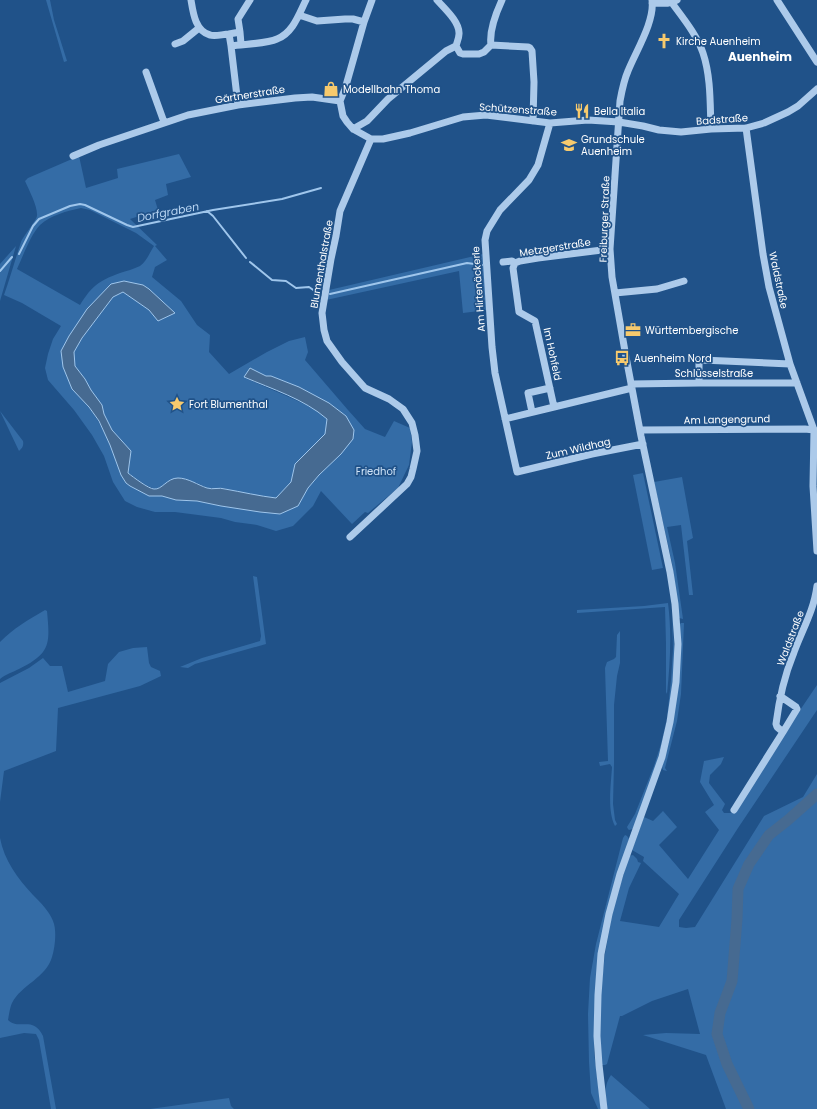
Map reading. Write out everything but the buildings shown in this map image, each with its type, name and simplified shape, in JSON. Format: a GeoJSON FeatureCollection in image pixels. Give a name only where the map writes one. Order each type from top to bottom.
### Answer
{"type":"FeatureCollection","features":[{"type":"Feature","properties":{"kind":"street"},"geometry":{"type":"LineString","coordinates":[[191,0],[192,12],[195,20],[199,28],[204,32],[212,36],[240,32]]}},
{"type":"Feature","properties":{"kind":"street"},"geometry":{"type":"LineString","coordinates":[[241,44],[238,19],[250,0]]}},
{"type":"Feature","properties":{"kind":"street"},"geometry":{"type":"LineString","coordinates":[[231,46],[277,39],[291,28],[306,0]]}},
{"type":"Feature","properties":{"kind":"street"},"geometry":{"type":"LineString","coordinates":[[371,139],[353,129],[344,116],[340,101],[372,0]]}},
{"type":"Feature","properties":{"kind":"street"},"geometry":{"type":"LineString","coordinates":[[353,129],[367,121],[388,99],[446,51],[456,46],[459,35],[458,27],[451,16],[437,0]]}},
{"type":"Feature","properties":{"kind":"street"},"geometry":{"type":"LineString","coordinates":[[491,45],[490,39],[492,27],[502,0]]}},
{"type":"Feature","properties":{"kind":"street"},"geometry":{"type":"LineString","coordinates":[[776,0],[817,62]]}},
{"type":"Feature","properties":{"kind":"street"},"geometry":{"type":"LineString","coordinates":[[652,1],[675,1],[703,53],[710,89],[711,129]]}},
{"type":"Feature","properties":{"kind":"street","name":"Freiburger Straße"},"geometry":{"type":"LineString","coordinates":[[604,1109],[598,1065],[597,1036],[601,954],[620,874],[662,757],[670,722],[676,682],[678,644],[675,604],[670,572],[631,386],[614,293],[610,249],[620,101],[627,72],[648,24],[651,14],[652,1]]}},
{"type":"Feature","properties":{"kind":"street"},"geometry":{"type":"LineString","coordinates":[[299,15],[317,21],[345,19],[364,22]]}},
{"type":"Feature","properties":{"kind":"street"},"geometry":{"type":"LineString","coordinates":[[175,44],[183,41],[199,28]]}},
{"type":"Feature","properties":{"kind":"street"},"geometry":{"type":"LineString","coordinates":[[229,34],[238,105]]}},
{"type":"Feature","properties":{"kind":"street"},"geometry":{"type":"LineString","coordinates":[[456,46],[460,52],[464,54],[479,54],[484,52],[491,45],[530,48],[532,51],[534,82],[533,121]]}},
{"type":"Feature","properties":{"kind":"street"},"geometry":{"type":"LineString","coordinates":[[146,72],[164,122]]}},
{"type":"Feature","properties":{"kind":"street","name":"Badstraße"},"geometry":{"type":"LineString","coordinates":[[619,122],[659,130],[681,132],[746,128],[764,123],[788,112],[798,106],[817,89]]}},
{"type":"Feature","properties":{"kind":"street","name":"Gärtnerstraße"},"geometry":{"type":"LineString","coordinates":[[73,156],[98,145],[188,115],[238,105],[295,98],[312,97],[340,101]]}},
{"type":"Feature","properties":{"kind":"street","name":"Schützenstraße"},"geometry":{"type":"LineString","coordinates":[[371,139],[390,138],[463,117],[486,115],[550,122],[588,120],[619,122]]}},
{"type":"Feature","properties":{"kind":"street","name":"Am Hirtenäckerle"},"geometry":{"type":"LineString","coordinates":[[517,472],[495,373],[485,240],[487,231],[500,210],[529,180],[538,165],[550,122]]}},
{"type":"Feature","properties":{"kind":"street","name":"Waldstraße"},"geometry":{"type":"LineString","coordinates":[[746,128],[767,278],[790,364],[816,430],[813,486],[817,552]]}},
{"type":"Feature","properties":{"kind":"street","name":"Blumenthalstraße"},"geometry":{"type":"LineString","coordinates":[[350,537],[407,484],[411,477],[417,451],[414,429],[410,419],[403,409],[389,399],[365,388],[332,349],[327,341],[324,330],[322,313],[340,211],[371,139]]}},
{"type":"Feature","properties":{"kind":"street","name":"Metzgerstraße"},"geometry":{"type":"LineString","coordinates":[[503,262],[512,261],[515,263],[538,258],[610,249]]}},
{"type":"Feature","properties":{"kind":"street","name":"Im Hohfeld"},"geometry":{"type":"LineString","coordinates":[[515,263],[513,268],[519,312],[535,321],[554,407]]}},
{"type":"Feature","properties":{"kind":"street"},"geometry":{"type":"LineString","coordinates":[[614,293],[656,289],[684,282]]}},
{"type":"Feature","properties":{"kind":"street"},"geometry":{"type":"LineString","coordinates":[[699,383],[699,362],[702,360],[790,364]]}},
{"type":"Feature","properties":{"kind":"street","name":"Schlüsselstraße"},"geometry":{"type":"LineString","coordinates":[[631,386],[699,383],[797,384]]}},
{"type":"Feature","properties":{"kind":"street"},"geometry":{"type":"LineString","coordinates":[[505,419],[631,386]]}},
{"type":"Feature","properties":{"kind":"street","name":"Im Hohfeld"},"geometry":{"type":"LineString","coordinates":[[532,412],[528,393],[550,388]]}},
{"type":"Feature","properties":{"kind":"street","name":"Am Langengrund"},"geometry":{"type":"LineString","coordinates":[[640,430],[816,430]]}},
{"type":"Feature","properties":{"kind":"street","name":"Zum Wildhag"},"geometry":{"type":"LineString","coordinates":[[517,472],[592,454],[643,444]]}},
{"type":"Feature","properties":{"kind":"street","name":"Waldstraße"},"geometry":{"type":"LineString","coordinates":[[783,732],[777,727],[776,724],[780,696],[793,653],[809,617],[817,586]]}},
{"type":"Feature","properties":{"kind":"street"},"geometry":{"type":"LineString","coordinates":[[734,810],[797,709],[780,696]]}},
{"type":"Feature","properties":{"kind":"green space"},"geometry":{"type":"Polygon","coordinates":[[[46,0],[50,0],[54,20],[67,61],[64,62],[46,0]]]}},
{"type":"Feature","properties":{"kind":"green space","name":"Friedhof"},"geometry":{"type":"Polygon","coordinates":[[[179,154],[191,177],[166,184],[168,195],[155,200],[158,210],[130,219],[157,245],[155,246],[167,260],[155,267],[152,277],[181,301],[197,325],[210,335],[209,352],[229,374],[289,341],[305,337],[308,352],[305,360],[365,429],[385,437],[394,421],[410,428],[412,442],[409,465],[398,488],[368,513],[365,512],[352,524],[321,491],[313,506],[293,526],[276,531],[257,525],[235,522],[221,518],[175,512],[155,512],[137,507],[125,501],[113,482],[104,456],[92,435],[74,410],[48,380],[45,368],[48,354],[53,339],[61,326],[22,303],[4,295],[21,242],[37,216],[35,203],[25,181],[28,178],[79,156],[86,188],[118,178],[117,169],[179,154]],[[81,208],[54,216],[40,225],[30,239],[17,269],[80,305],[88,293],[96,285],[112,276],[140,266],[154,246],[136,233],[90,210],[81,208]],[[124,281],[69,336],[72,389],[84,401],[99,422],[125,482],[149,496],[162,496],[176,500],[197,501],[221,506],[280,514],[298,506],[308,488],[319,475],[346,416],[329,403],[299,387],[271,376],[266,376],[250,368],[245,378],[315,409],[327,419],[325,434],[295,464],[291,482],[276,498],[243,493],[223,488],[208,488],[197,483],[178,478],[159,489],[156,489],[143,483],[128,473],[131,451],[112,430],[104,414],[102,405],[75,366],[74,352],[82,338],[113,297],[123,292],[149,310],[158,321],[175,313],[143,285],[124,281]]]}},
{"type":"Feature","properties":{"kind":"green space"},"geometry":{"type":"Polygon","coordinates":[[[16,246],[0,301],[0,264],[16,246]]]}},
{"type":"Feature","properties":{"kind":"green space"},"geometry":{"type":"Polygon","coordinates":[[[483,254],[487,310],[463,313],[459,271],[326,300],[329,290],[483,254]]]}},
{"type":"Feature","properties":{"kind":"green space"},"geometry":{"type":"Polygon","coordinates":[[[0,411],[23,441],[22,447],[19,451],[0,411]]]}},
{"type":"Feature","properties":{"kind":"green space"},"geometry":{"type":"Polygon","coordinates":[[[643,473],[663,568],[652,570],[633,475],[643,473]]]}},
{"type":"Feature","properties":{"kind":"green space"},"geometry":{"type":"Polygon","coordinates":[[[682,477],[693,538],[687,541],[693,595],[689,595],[681,525],[667,527],[675,563],[683,619],[679,618],[672,563],[654,482],[682,477]]]}},
{"type":"Feature","properties":{"kind":"green space"},"geometry":{"type":"Polygon","coordinates":[[[253,576],[257,577],[266,644],[195,664],[188,668],[180,667],[202,658],[260,641],[261,636],[253,576]]]}},
{"type":"Feature","properties":{"kind":"green space"},"geometry":{"type":"Polygon","coordinates":[[[668,603],[670,649],[667,694],[665,607],[577,613],[577,610],[668,603]]]}},
{"type":"Feature","properties":{"kind":"green space"},"geometry":{"type":"Polygon","coordinates":[[[45,610],[47,611],[48,640],[43,652],[30,663],[0,679],[0,642],[16,628],[45,610]]]}},
{"type":"Feature","properties":{"kind":"green space"},"geometry":{"type":"Polygon","coordinates":[[[672,610],[674,673],[670,706],[657,763],[633,829],[629,830],[627,827],[635,814],[654,766],[667,718],[673,649],[672,610]]]}},
{"type":"Feature","properties":{"kind":"green space"},"geometry":{"type":"Polygon","coordinates":[[[684,623],[681,694],[677,721],[665,768],[667,771],[663,770],[662,767],[668,744],[679,625],[684,623]]]}},
{"type":"Feature","properties":{"kind":"green space"},"geometry":{"type":"Polygon","coordinates":[[[620,631],[620,663],[614,705],[613,804],[617,824],[615,826],[610,805],[612,767],[610,764],[600,766],[599,762],[608,761],[605,668],[607,662],[616,657],[617,635],[620,631]]]}},
{"type":"Feature","properties":{"kind":"green space"},"geometry":{"type":"Polygon","coordinates":[[[147,647],[149,663],[151,667],[160,671],[161,676],[140,686],[58,708],[56,751],[4,771],[0,802],[0,683],[29,668],[43,658],[50,666],[62,666],[68,692],[105,681],[108,664],[119,652],[133,648],[147,647]]]}},
{"type":"Feature","properties":{"kind":"green space"},"geometry":{"type":"Polygon","coordinates":[[[817,685],[817,710],[738,828],[679,920],[679,927],[695,927],[764,816],[803,797],[817,774],[817,1109],[726,1109],[706,1055],[643,1035],[666,1033],[700,1034],[688,989],[652,1001],[620,1016],[607,1064],[603,1065],[601,1063],[600,1036],[601,988],[605,954],[613,909],[629,856],[633,855],[638,862],[641,863],[629,888],[620,921],[659,927],[679,894],[643,861],[644,857],[632,850],[644,817],[653,821],[663,811],[677,827],[659,845],[688,879],[719,830],[705,812],[714,805],[700,782],[704,761],[724,757],[721,764],[710,775],[709,783],[725,804],[722,810],[724,813],[736,811],[817,685]]]}},
{"type":"Feature","properties":{"kind":"green space"},"geometry":{"type":"Polygon","coordinates":[[[625,835],[629,839],[613,891],[594,1011],[594,1052],[601,1109],[598,1109],[591,1093],[589,1062],[588,1014],[590,978],[596,944],[625,835]]]}},
{"type":"Feature","properties":{"kind":"green space"},"geometry":{"type":"Polygon","coordinates":[[[0,838],[12,869],[47,910],[54,925],[55,944],[49,964],[39,976],[16,997],[11,1005],[8,1020],[12,1023],[35,1026],[43,1036],[56,1109],[51,1109],[39,1040],[36,1034],[24,1033],[0,1038],[0,838]]]}},
{"type":"Feature","properties":{"kind":"green space"},"geometry":{"type":"Polygon","coordinates":[[[611,1075],[650,1109],[607,1109],[606,1087],[608,1079],[611,1075]]]}},
{"type":"Feature","properties":{"kind":"green space"},"geometry":{"type":"Polygon","coordinates":[[[229,1098],[231,1106],[234,1109],[150,1109],[229,1098]]]}},
{"type":"Feature","properties":{"kind":"shaded area"},"geometry":{"type":"Polygon","coordinates":[[[124,281],[143,285],[175,313],[158,321],[149,310],[123,292],[113,297],[82,338],[74,352],[75,366],[102,405],[104,414],[112,430],[131,451],[128,473],[145,485],[154,489],[160,488],[171,480],[182,478],[209,489],[223,488],[276,498],[291,482],[295,464],[325,434],[327,419],[298,400],[244,377],[250,368],[266,376],[271,376],[299,387],[329,403],[346,416],[354,430],[353,439],[341,454],[308,488],[298,506],[280,514],[260,512],[197,501],[176,500],[162,496],[149,496],[126,483],[121,475],[99,421],[89,407],[72,389],[63,367],[61,351],[87,309],[111,284],[124,281]]]}},
{"type":"Feature","properties":{"kind":"waterway","name":"Dorfgraben"},"geometry":{"type":"LineString","coordinates":[[19,254],[33,226],[39,219],[70,206],[80,204],[85,205],[133,227],[213,210],[282,199],[321,188]]}},
{"type":"Feature","properties":{"kind":"waterway"},"geometry":{"type":"LineString","coordinates":[[207,211],[213,216],[246,258]]}},
{"type":"Feature","properties":{"kind":"waterway","name":"Dorfgraben"},"geometry":{"type":"LineString","coordinates":[[0,271],[12,257]]}},
{"type":"Feature","properties":{"kind":"waterway"},"geometry":{"type":"LineString","coordinates":[[250,262],[272,280],[286,281],[296,288],[309,287],[319,294]]}},
{"type":"Feature","properties":{"kind":"waterway"},"geometry":{"type":"LineString","coordinates":[[330,294],[467,263],[482,265]]}},
{"type":"Feature","properties":{"kind":"waterway"},"geometry":{"type":"LineString","coordinates":[[749,1109],[727,1064],[717,1034],[720,1013],[732,981],[738,889],[749,864],[769,835],[817,794]]}},
{"type":"Feature","properties":{"kind":"place","name":"Kirche Auenheim"},"geometry":{"type":"Point","coordinates":[664,41]}},
{"type":"Feature","properties":{"kind":"place","name":"Modellbahn Thoma"},"geometry":{"type":"Point","coordinates":[331,89]}},
{"type":"Feature","properties":{"kind":"place","name":"Bella Italia"},"geometry":{"type":"Point","coordinates":[582,111]}},
{"type":"Feature","properties":{"kind":"place","name":"Grundschule Auenheim"},"geometry":{"type":"Point","coordinates":[569,145]}},
{"type":"Feature","properties":{"kind":"place","name":"Württembergische"},"geometry":{"type":"Point","coordinates":[633,330]}},
{"type":"Feature","properties":{"kind":"place","name":"Auenheim Nord"},"geometry":{"type":"Point","coordinates":[622,358]}},
{"type":"Feature","properties":{"kind":"place","name":"Fort Blumenthal"},"geometry":{"type":"Point","coordinates":[177,404]}},
{"type":"Feature","properties":{"kind":"district","name":"Auenheim"},"geometry":{"type":"Point","coordinates":[760,57]}}]}
